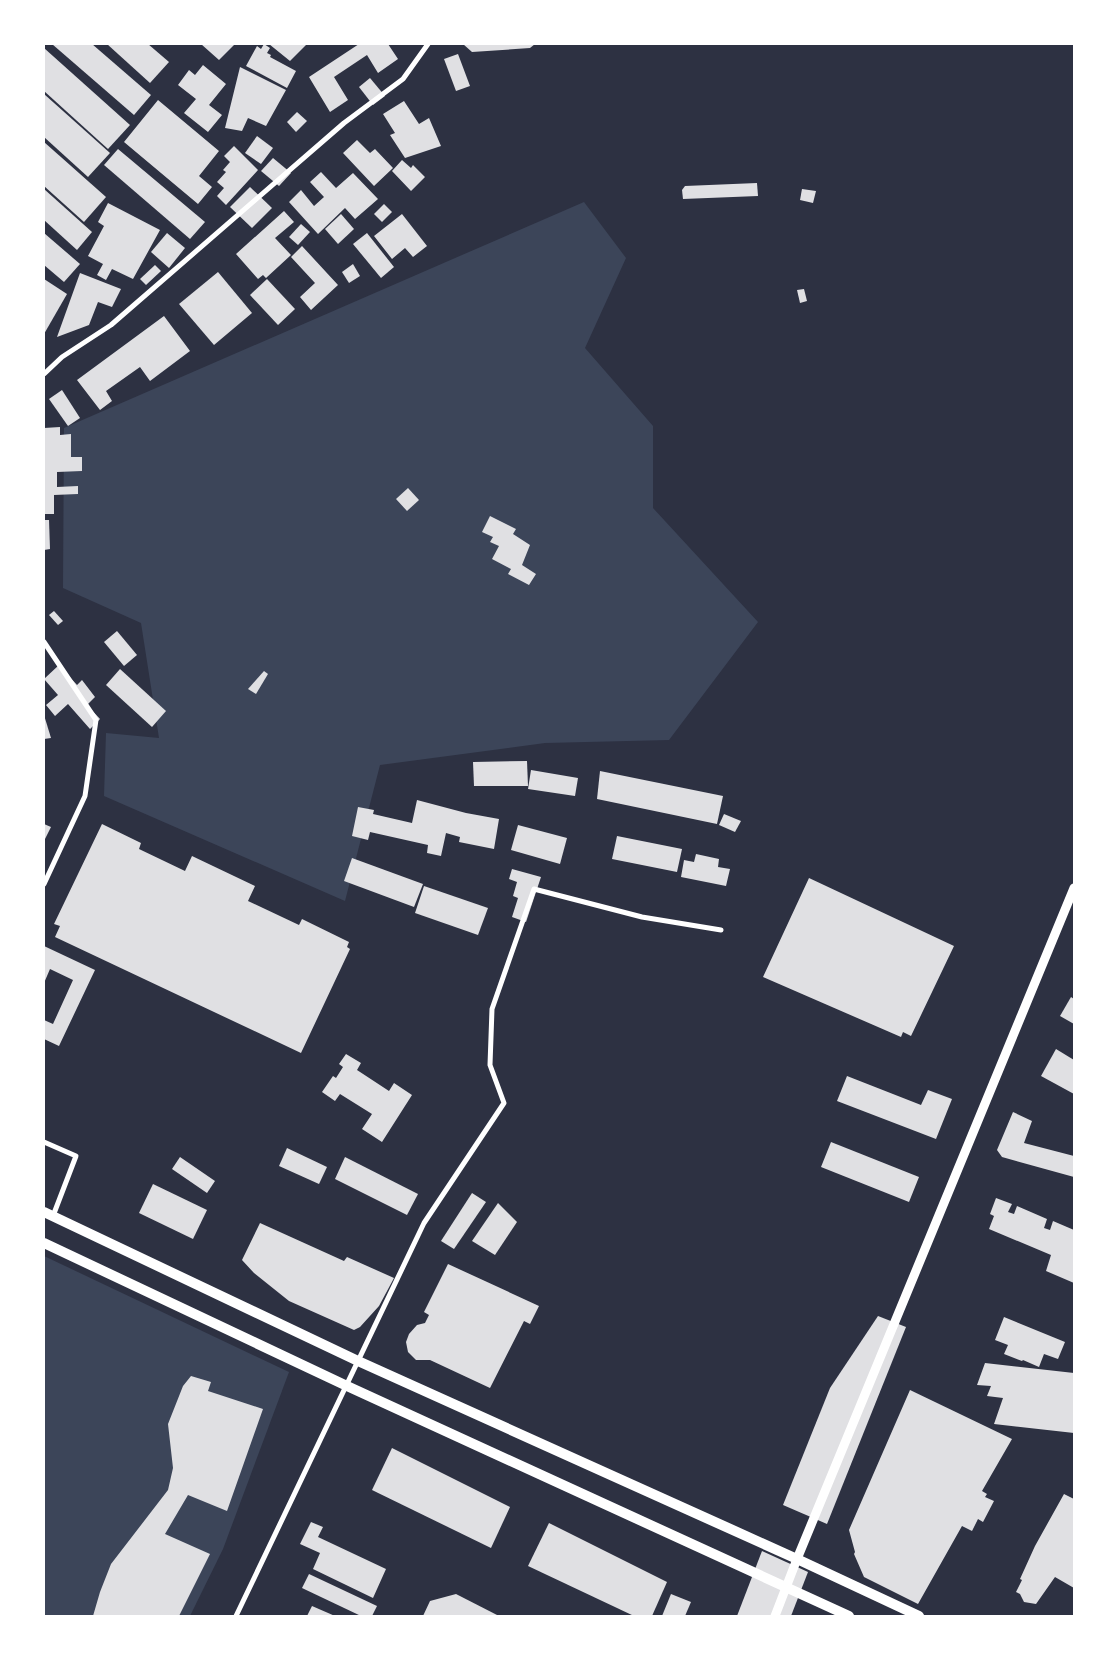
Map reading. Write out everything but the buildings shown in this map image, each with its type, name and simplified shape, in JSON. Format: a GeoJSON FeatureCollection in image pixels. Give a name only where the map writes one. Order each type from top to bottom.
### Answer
{"type":"FeatureCollection","features":[{"type":"Feature","properties":{"kind":"main road"},"geometry":{"type":"LineString","coordinates":[[48,1214],[358,1361],[797,1558],[919,1616]]}},
{"type":"Feature","properties":{"kind":"main road"},"geometry":{"type":"LineString","coordinates":[[44,1243],[346,1386],[849,1616]]}},
{"type":"Feature","properties":{"kind":"street"},"geometry":{"type":"LineString","coordinates":[[44,374],[62,356],[111,325],[344,123],[403,79],[428,44]]}},
{"type":"Feature","properties":{"kind":"street"},"geometry":{"type":"LineString","coordinates":[[44,642],[96,720],[84,796],[44,884]]}},
{"type":"Feature","properties":{"kind":"street"},"geometry":{"type":"LineString","coordinates":[[775,1616],[797,1558],[1074,888]]}},
{"type":"Feature","properties":{"kind":"street"},"geometry":{"type":"LineString","coordinates":[[236,1616],[424,1223],[504,1103],[490,1065],[492,1009],[534,889],[642,917],[721,930]]}},
{"type":"Feature","properties":{"kind":"street"},"geometry":{"type":"LineString","coordinates":[[44,1142],[76,1156],[48,1214]]}},
{"type":"Feature","properties":{"kind":"shaded area"},"geometry":{"type":"Polygon","coordinates":[[[584,202],[626,258],[585,348],[653,426],[653,508],[758,622],[669,740],[545,743],[380,765],[345,901],[104,796],[106,733],[159,738],[141,623],[63,588],[64,428],[584,202]]]}},
{"type":"Feature","properties":{"kind":"shaded area"},"geometry":{"type":"Polygon","coordinates":[[[44,1256],[289,1372],[223,1549],[190,1616],[44,1616],[44,1256]]]}}]}
